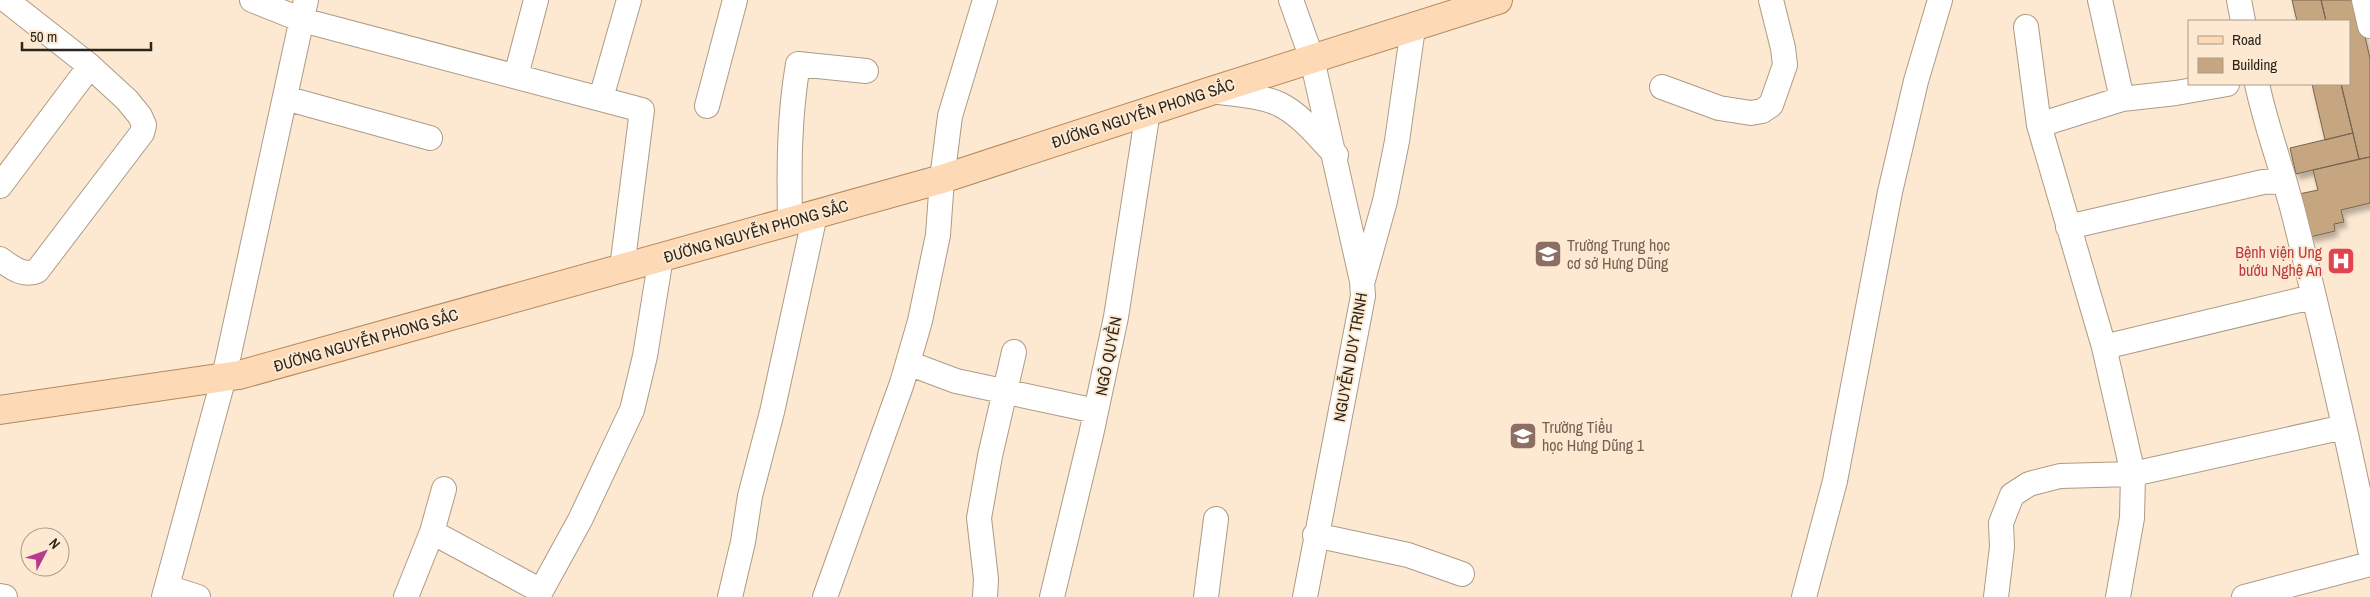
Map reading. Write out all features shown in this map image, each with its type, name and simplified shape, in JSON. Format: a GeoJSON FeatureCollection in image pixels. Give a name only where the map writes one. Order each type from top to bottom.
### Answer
{"type":"FeatureCollection","features":[{"type":"Feature","properties":{"kind":"main road","name":"ĐƯỜNG NGUYỄN PHONG SẮC"},"geometry":{"type":"LineString","coordinates":[[0,410],[239,375],[942,179],[1148,111],[1413,28],[1471,4],[1498,0]]}},
{"type":"Feature","properties":{"kind":"street"},"geometry":{"type":"LineString","coordinates":[[0,259],[22,272],[37,271],[142,132],[144,125],[140,116],[127,100],[90,66],[6,0]]}},
{"type":"Feature","properties":{"kind":"street"},"geometry":{"type":"LineString","coordinates":[[252,0],[304,10],[516,76],[642,110],[622,268]]}},
{"type":"Feature","properties":{"kind":"street"},"geometry":{"type":"LineString","coordinates":[[516,76],[536,0]]}},
{"type":"Feature","properties":{"kind":"street"},"geometry":{"type":"LineString","coordinates":[[601,98],[629,0]]}},
{"type":"Feature","properties":{"kind":"street"},"geometry":{"type":"LineString","coordinates":[[707,106],[735,0]]}},
{"type":"Feature","properties":{"kind":"street"},"geometry":{"type":"LineString","coordinates":[[825,597],[908,363],[938,235],[942,179],[950,116],[985,0]]}},
{"type":"Feature","properties":{"kind":"street","name":"NGUYỄN DUY TRINH"},"geometry":{"type":"LineString","coordinates":[[1291,0],[1312,59],[1336,156],[1362,281],[1361,310],[1315,535],[1305,597]]}},
{"type":"Feature","properties":{"kind":"street"},"geometry":{"type":"LineString","coordinates":[[1662,87],[1719,108],[1751,113],[1762,111],[1771,106],[1784,66],[1783,48],[1772,0]]}},
{"type":"Feature","properties":{"kind":"street"},"geometry":{"type":"LineString","coordinates":[[1804,597],[1836,481],[1890,192],[1916,81],[1940,0]]}},
{"type":"Feature","properties":{"kind":"street"},"geometry":{"type":"LineString","coordinates":[[2100,0],[2122,99]]}},
{"type":"Feature","properties":{"kind":"street"},"geometry":{"type":"LineString","coordinates":[[2239,0],[2244,20]]}},
{"type":"Feature","properties":{"kind":"street"},"geometry":{"type":"LineString","coordinates":[[2364,0],[2370,26]]}},
{"type":"Feature","properties":{"kind":"street"},"geometry":{"type":"LineString","coordinates":[[198,597],[165,592],[224,377],[304,10]]}},
{"type":"Feature","properties":{"kind":"street"},"geometry":{"type":"LineString","coordinates":[[2026,27],[2039,125],[2104,347],[2132,474],[2132,518],[2118,597]]}},
{"type":"Feature","properties":{"kind":"street"},"geometry":{"type":"LineString","coordinates":[[1362,281],[1385,201],[1397,141],[1413,28]]}},
{"type":"Feature","properties":{"kind":"street"},"geometry":{"type":"LineString","coordinates":[[730,597],[743,542],[750,496],[772,412],[803,218],[789,160],[791,112],[798,64],[866,71]]}},
{"type":"Feature","properties":{"kind":"street"},"geometry":{"type":"LineString","coordinates":[[0,186],[90,66]]}},
{"type":"Feature","properties":{"kind":"street"},"geometry":{"type":"LineString","coordinates":[[2039,125],[2122,99],[2176,93],[2221,85]]}},
{"type":"Feature","properties":{"kind":"street"},"geometry":{"type":"LineString","coordinates":[[2257,85],[2296,222],[2312,297],[2330,359],[2370,550]]}},
{"type":"Feature","properties":{"kind":"street"},"geometry":{"type":"LineString","coordinates":[[1211,91],[1259,98],[1280,105],[1302,121],[1336,156]]}},
{"type":"Feature","properties":{"kind":"street"},"geometry":{"type":"LineString","coordinates":[[285,98],[430,138]]}},
{"type":"Feature","properties":{"kind":"street","name":"NGÔ QUYỀN"},"geometry":{"type":"LineString","coordinates":[[1052,597],[1116,317],[1148,111]]}},
{"type":"Feature","properties":{"kind":"street"},"geometry":{"type":"LineString","coordinates":[[2068,227],[2263,182],[2284,181]]}},
{"type":"Feature","properties":{"kind":"street"},"geometry":{"type":"LineString","coordinates":[[432,532],[542,590],[580,520],[632,410],[644,356],[661,257]]}},
{"type":"Feature","properties":{"kind":"street"},"geometry":{"type":"LineString","coordinates":[[2104,347],[2312,297]]}},
{"type":"Feature","properties":{"kind":"street"},"geometry":{"type":"LineString","coordinates":[[985,597],[986,579],[979,518],[1004,392],[1014,352]]}},
{"type":"Feature","properties":{"kind":"street"},"geometry":{"type":"LineString","coordinates":[[908,363],[956,381],[1096,411]]}},
{"type":"Feature","properties":{"kind":"street"},"geometry":{"type":"LineString","coordinates":[[2000,596],[2001,523],[2012,495],[2029,484],[2060,476],[2132,474],[2344,427]]}},
{"type":"Feature","properties":{"kind":"street"},"geometry":{"type":"LineString","coordinates":[[406,597],[432,532],[444,489]]}},
{"type":"Feature","properties":{"kind":"street"},"geometry":{"type":"LineString","coordinates":[[1206,597],[1216,519]]}},
{"type":"Feature","properties":{"kind":"street"},"geometry":{"type":"LineString","coordinates":[[1315,535],[1408,554],[1462,574]]}},
{"type":"Feature","properties":{"kind":"street"},"geometry":{"type":"LineString","coordinates":[[2244,597],[2370,564]]}},
{"type":"Feature","properties":{"kind":"street"},"geometry":{"type":"LineString","coordinates":[[0,596],[5,597]]}},
{"type":"Feature","properties":{"kind":"building"},"geometry":{"type":"Polygon","coordinates":[[[2292,0],[2321,0],[2326,20],[2297,20],[2292,0]]]}},
{"type":"Feature","properties":{"kind":"building"},"geometry":{"type":"Polygon","coordinates":[[[2321,0],[2356,0],[2370,58],[2370,157],[2359,159],[2341,85],[2350,85],[2350,20],[2326,20],[2321,0]]]}},
{"type":"Feature","properties":{"kind":"building"},"geometry":{"type":"Polygon","coordinates":[[[2312,85],[2341,85],[2353,133],[2325,140],[2312,85]]]}},
{"type":"Feature","properties":{"kind":"building"},"geometry":{"type":"Polygon","coordinates":[[[2353,133],[2359,159],[2296,174],[2290,148],[2353,133]]]}},
{"type":"Feature","properties":{"kind":"building"},"geometry":{"type":"Polygon","coordinates":[[[2370,157],[2370,203],[2341,210],[2344,222],[2334,224],[2335,231],[2310,237],[2299,194],[2318,190],[2313,170],[2370,157]]]}},
{"type":"Feature","properties":{"kind":"place","name":"Trường Trung học cơ sở Hưng Dũng"},"geometry":{"type":"Point","coordinates":[1548,254]}},
{"type":"Feature","properties":{"kind":"place","name":"Bệnh viện Ung bướu Nghệ An"},"geometry":{"type":"Point","coordinates":[2341,261]}},
{"type":"Feature","properties":{"kind":"place","name":"Trường Tiểu học Hưng Dũng 1"},"geometry":{"type":"Point","coordinates":[1523,436]}}]}
